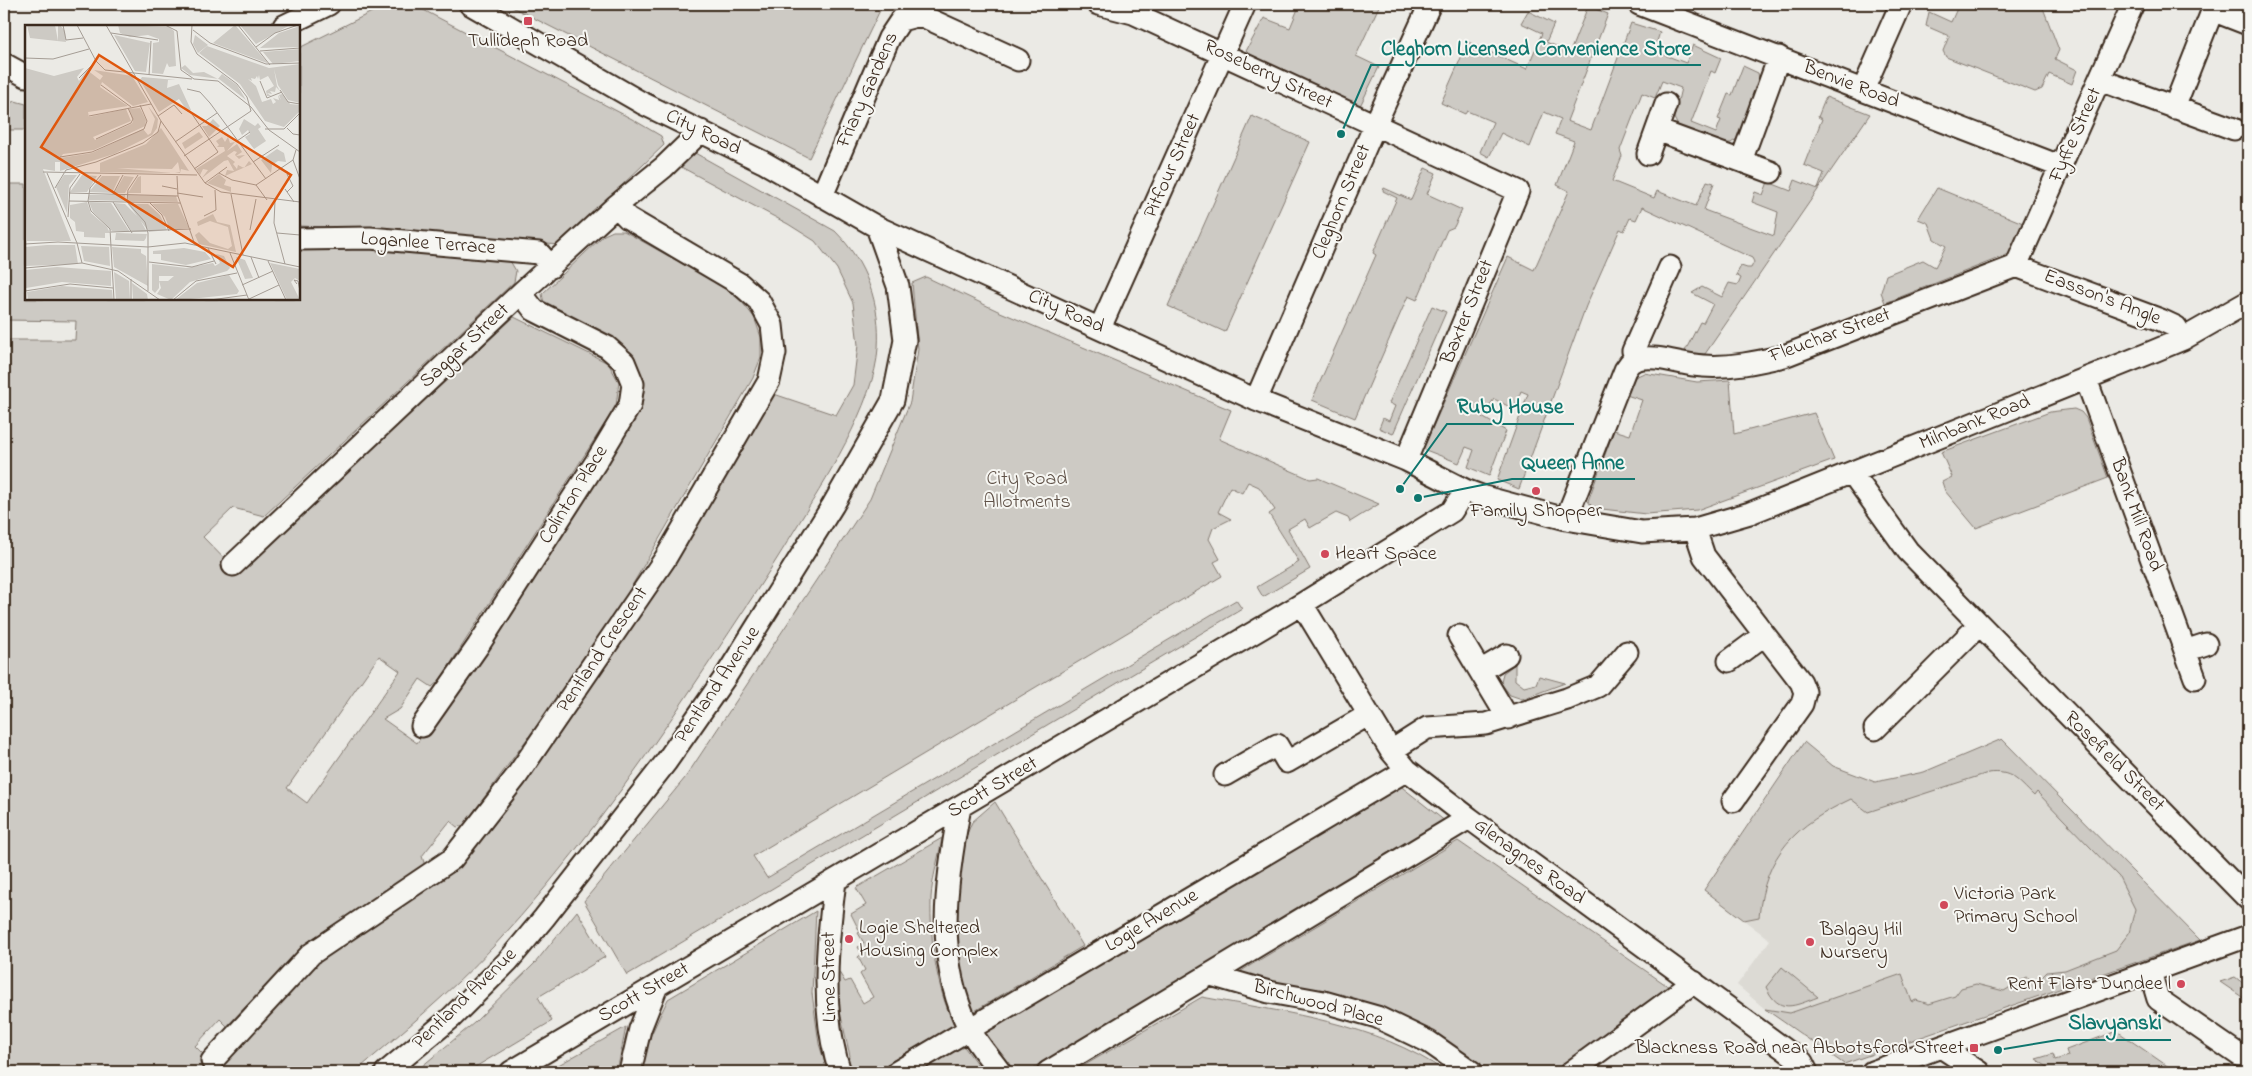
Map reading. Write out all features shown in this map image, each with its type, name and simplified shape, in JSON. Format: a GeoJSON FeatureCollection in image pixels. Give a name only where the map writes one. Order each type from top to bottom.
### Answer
{"type":"FeatureCollection","features":[{"type":"Feature","properties":{"kind":"street"},"geometry":{"type":"LineString","coordinates":[[286,25],[329,4]]}},
{"type":"Feature","properties":{"kind":"street","name":"City Road"},"geometry":{"type":"LineString","coordinates":[[470,4],[642,103],[763,162],[877,227],[1256,400],[1406,460],[1465,490],[1566,519],[1642,532],[1695,529]]}},
{"type":"Feature","properties":{"kind":"street","name":"Roseberry Street"},"geometry":{"type":"LineString","coordinates":[[1098,4],[1133,13],[1518,191]]}},
{"type":"Feature","properties":{"kind":"street","name":"Pitfour Street"},"geometry":{"type":"LineString","coordinates":[[1100,328],[1245,4]]}},
{"type":"Feature","properties":{"kind":"street","name":"Cleghorn Street"},"geometry":{"type":"LineString","coordinates":[[1256,400],[1430,4]]}},
{"type":"Feature","properties":{"kind":"street","name":"Benvie Road"},"geometry":{"type":"LineString","coordinates":[[1639,4],[2062,167]]}},
{"type":"Feature","properties":{"kind":"street"},"geometry":{"type":"LineString","coordinates":[[1863,90],[1901,4]]}},
{"type":"Feature","properties":{"kind":"street","name":"Fyffe Street"},"geometry":{"type":"LineString","coordinates":[[2016,266],[2134,4]]}},
{"type":"Feature","properties":{"kind":"street"},"geometry":{"type":"LineString","coordinates":[[2174,108],[2213,7],[2248,24]]}},
{"type":"Feature","properties":{"kind":"street","name":"Friary Gardens"},"geometry":{"type":"LineString","coordinates":[[822,196],[888,38],[901,20],[920,15],[1018,60]]}},
{"type":"Feature","properties":{"kind":"street"},"geometry":{"type":"LineString","coordinates":[[1741,161],[1780,57]]}},
{"type":"Feature","properties":{"kind":"street"},"geometry":{"type":"LineString","coordinates":[[2100,80],[2234,129]]}},
{"type":"Feature","properties":{"kind":"street"},"geometry":{"type":"LineString","coordinates":[[1648,154],[1666,104]]}},
{"type":"Feature","properties":{"kind":"street"},"geometry":{"type":"LineString","coordinates":[[1657,130],[1771,172]]}},
{"type":"Feature","properties":{"kind":"street","name":"Saggar Street"},"geometry":{"type":"LineString","coordinates":[[233,565],[521,293],[701,131]]}},
{"type":"Feature","properties":{"kind":"street","name":"Baxter Street"},"geometry":{"type":"LineString","coordinates":[[1406,460],[1518,191]]}},
{"type":"Feature","properties":{"kind":"street","name":"Pentland Crescent"},"geometry":{"type":"LineString","coordinates":[[212,1061],[312,954],[452,859],[516,777],[665,560],[769,381],[775,353],[772,325],[758,301],[740,284],[628,218],[616,206]]}},
{"type":"Feature","properties":{"kind":"street","name":"Pentland Avenue"},"geometry":{"type":"LineString","coordinates":[[386,1072],[451,1018],[508,961],[544,918],[666,762],[721,684],[834,505],[893,400],[905,340],[898,286],[877,227]]}},
{"type":"Feature","properties":{"kind":"street","name":"Loganlee Terrace"},"geometry":{"type":"LineString","coordinates":[[300,239],[370,238],[539,253],[551,267]]}},
{"type":"Feature","properties":{"kind":"street","name":"Easson's Angle"},"geometry":{"type":"LineString","coordinates":[[2016,266],[2161,320],[2176,327],[2183,339]]}},
{"type":"Feature","properties":{"kind":"street","name":"Fleuchar Street"},"geometry":{"type":"LineString","coordinates":[[1637,359],[1657,358],[1703,366],[1746,364],[1784,356],[2016,266]]}},
{"type":"Feature","properties":{"kind":"street"},"geometry":{"type":"LineString","coordinates":[[1566,519],[1626,370],[1630,363],[1637,359],[1633,351],[1670,267]]}},
{"type":"Feature","properties":{"kind":"street","name":"Colinton Place"},"geometry":{"type":"LineString","coordinates":[[422,726],[478,646],[630,405],[634,384],[624,362],[608,348],[534,310],[521,293]]}},
{"type":"Feature","properties":{"kind":"street","name":"Milnbank Road"},"geometry":{"type":"LineString","coordinates":[[1695,529],[1750,513],[2086,379],[2183,339],[2248,302]]}},
{"type":"Feature","properties":{"kind":"street","name":"Bank Mill Road"},"geometry":{"type":"LineString","coordinates":[[2086,379],[2195,678]]}},
{"type":"Feature","properties":{"kind":"street","name":"Rosefield Street"},"geometry":{"type":"LineString","coordinates":[[1852,473],[1908,552],[2248,899]]}},
{"type":"Feature","properties":{"kind":"street","name":"Scott Street"},"geometry":{"type":"LineString","coordinates":[[511,1072],[1302,604],[1452,510],[1465,490]]}},
{"type":"Feature","properties":{"kind":"street"},"geometry":{"type":"LineString","coordinates":[[1695,529],[1704,556],[1801,682],[1805,692],[1802,704],[1732,801]]}},
{"type":"Feature","properties":{"kind":"street","name":"Glenagnes Road"},"geometry":{"type":"LineString","coordinates":[[1302,604],[1368,715],[1391,751],[1407,770],[1469,818],[1802,1062],[1807,1072]]}},
{"type":"Feature","properties":{"kind":"street"},"geometry":{"type":"LineString","coordinates":[[1875,729],[1979,626]]}},
{"type":"Feature","properties":{"kind":"street"},"geometry":{"type":"LineString","coordinates":[[1728,661],[1764,635]]}},
{"type":"Feature","properties":{"kind":"street"},"geometry":{"type":"LineString","coordinates":[[1459,636],[1508,718]]}},
{"type":"Feature","properties":{"kind":"street"},"geometry":{"type":"LineString","coordinates":[[2185,651],[2206,644]]}},
{"type":"Feature","properties":{"kind":"street"},"geometry":{"type":"LineString","coordinates":[[1391,751],[1427,728],[1486,724],[1567,699],[1598,686],[1627,652]]}},
{"type":"Feature","properties":{"kind":"street"},"geometry":{"type":"LineString","coordinates":[[1480,671],[1507,655]]}},
{"type":"Feature","properties":{"kind":"street"},"geometry":{"type":"LineString","coordinates":[[1225,775],[1277,745],[1287,762],[1368,715]]}},
{"type":"Feature","properties":{"kind":"street","name":"Logie Avenue"},"geometry":{"type":"LineString","coordinates":[[897,1072],[1407,770]]}},
{"type":"Feature","properties":{"kind":"street"},"geometry":{"type":"LineString","coordinates":[[960,807],[948,867],[945,929],[952,982],[969,1029],[1000,1072]]}},
{"type":"Feature","properties":{"kind":"street"},"geometry":{"type":"LineString","coordinates":[[1048,1072],[1469,818]]}},
{"type":"Feature","properties":{"kind":"street","name":"Lime Street"},"geometry":{"type":"LineString","coordinates":[[835,881],[828,934],[827,987],[832,1049],[840,1072]]}},
{"type":"Feature","properties":{"kind":"street"},"geometry":{"type":"LineString","coordinates":[[1872,1072],[2248,936]]}},
{"type":"Feature","properties":{"kind":"street"},"geometry":{"type":"LineString","coordinates":[[2150,972],[2158,1000],[2248,1061]]}},
{"type":"Feature","properties":{"kind":"street","name":"Birchwood Place"},"geometry":{"type":"LineString","coordinates":[[1211,975],[1269,992],[1324,1002],[1377,1017],[1429,1042],[1472,1072]]}},
{"type":"Feature","properties":{"kind":"street"},"geometry":{"type":"LineString","coordinates":[[1571,1072],[1694,982]]}},
{"type":"Feature","properties":{"kind":"street"},"geometry":{"type":"LineString","coordinates":[[630,1072],[640,1029],[657,986]]}},
{"type":"Feature","properties":{"kind":"street"},"geometry":{"type":"LineString","coordinates":[[1941,1047],[1979,1072]]}},
{"type":"Feature","properties":{"kind":"shaded area","name":"Victoria Park Primary School"},"geometry":{"type":"Polygon","coordinates":[[[2002,739],[2200,940],[1844,1064],[1765,1009],[1737,985],[1770,940],[1704,890],[1804,742],[1833,766],[1875,782],[1924,772],[2002,739]]]}},
{"type":"Feature","properties":{"kind":"green space"},"geometry":{"type":"Polygon","coordinates":[[[388,4],[412,4],[632,119],[661,136],[664,145],[559,245],[371,229],[300,226],[300,48],[388,4]]]}},
{"type":"Feature","properties":{"kind":"green space"},"geometry":{"type":"Polygon","coordinates":[[[506,4],[883,4],[809,158],[506,4]]]}},
{"type":"Feature","properties":{"kind":"green space"},"geometry":{"type":"Polygon","coordinates":[[[1300,4],[1380,4],[1356,56],[1379,67],[1360,106],[1245,53],[1264,18],[1290,28],[1300,4]]]}},
{"type":"Feature","properties":{"kind":"green space"},"geometry":{"type":"Polygon","coordinates":[[[1959,4],[2045,4],[2043,8],[2059,50],[2055,59],[2077,70],[2072,84],[2049,74],[2042,89],[2035,92],[1946,57],[1943,51],[1949,36],[1926,26],[1929,12],[1951,22],[1959,4]]]}},
{"type":"Feature","properties":{"kind":"green space"},"geometry":{"type":"Polygon","coordinates":[[[1588,6],[1608,14],[1567,121],[1591,130],[1631,23],[1660,32],[1654,51],[1686,63],[1693,45],[1721,58],[1715,73],[1711,71],[1691,123],[1716,133],[1721,120],[1718,119],[1728,94],[1732,95],[1743,66],[1758,73],[1759,79],[1738,138],[1731,143],[1723,143],[1678,126],[1674,118],[1681,88],[1662,81],[1655,98],[1642,93],[1620,150],[1622,156],[1612,181],[1654,198],[1657,191],[1696,206],[1707,181],[1714,183],[1704,210],[1774,236],[1778,212],[1752,202],[1755,192],[1763,195],[1768,182],[1791,191],[1795,180],[1818,189],[1824,173],[1804,165],[1822,119],[1818,117],[1826,97],[1870,114],[1705,354],[1684,353],[1700,322],[1703,323],[1713,304],[1692,293],[1702,287],[1722,297],[1729,283],[1738,285],[1741,278],[1736,275],[1741,266],[1751,268],[1754,262],[1752,258],[1642,207],[1636,220],[1630,218],[1624,231],[1620,229],[1586,306],[1519,489],[1497,480],[1528,394],[1521,391],[1514,409],[1494,399],[1482,417],[1506,431],[1489,476],[1468,467],[1474,450],[1466,447],[1459,463],[1423,449],[1508,257],[1534,270],[1569,191],[1557,185],[1574,141],[1555,134],[1561,119],[1544,112],[1530,147],[1501,133],[1489,157],[1480,152],[1493,122],[1467,111],[1465,114],[1441,103],[1468,42],[1527,69],[1542,33],[1521,23],[1528,11],[1554,24],[1546,42],[1570,52],[1588,6]]]}},
{"type":"Feature","properties":{"kind":"green space"},"geometry":{"type":"Polygon","coordinates":[[[15,101],[25,104],[25,130],[4,130],[4,111],[7,104],[15,101]]]}},
{"type":"Feature","properties":{"kind":"green space"},"geometry":{"type":"Polygon","coordinates":[[[1252,116],[1310,142],[1225,332],[1168,306],[1252,116]]]}},
{"type":"Feature","properties":{"kind":"green space"},"geometry":{"type":"Polygon","coordinates":[[[695,153],[835,231],[846,243],[863,270],[874,300],[877,316],[878,348],[875,370],[858,418],[833,467],[769,571],[669,722],[573,854],[493,947],[426,1011],[355,1072],[4,1072],[4,340],[75,340],[76,321],[4,320],[4,184],[25,184],[25,300],[300,300],[300,248],[370,247],[509,259],[516,271],[514,282],[264,516],[233,508],[203,537],[239,574],[514,317],[608,363],[619,382],[616,406],[440,680],[432,687],[420,679],[400,709],[383,719],[417,743],[483,649],[638,381],[545,308],[542,294],[604,235],[613,231],[624,231],[722,286],[741,301],[754,317],[761,337],[761,357],[753,378],[623,601],[557,698],[464,825],[457,827],[450,821],[422,856],[425,866],[310,940],[227,1026],[220,1019],[195,1046],[205,1056],[319,958],[435,880],[768,392],[836,415],[853,385],[858,345],[853,303],[837,269],[815,241],[788,224],[681,167],[695,153]],[[379,656],[287,788],[307,803],[400,671],[379,656]]]}},
{"type":"Feature","properties":{"kind":"green space"},"geometry":{"type":"Polygon","coordinates":[[[1425,168],[1436,173],[1427,194],[1462,210],[1454,227],[1447,230],[1417,300],[1408,296],[1355,418],[1312,400],[1376,255],[1373,253],[1397,198],[1383,191],[1384,188],[1411,200],[1425,168]]]}},
{"type":"Feature","properties":{"kind":"green space"},"geometry":{"type":"Polygon","coordinates":[[[1937,188],[2023,223],[2009,254],[1885,303],[1881,292],[1886,275],[1923,260],[1935,267],[1946,246],[1934,239],[1928,223],[1918,219],[1937,188]]]}},
{"type":"Feature","properties":{"kind":"green space","name":"City Road Allotments"},"geometry":{"type":"Polygon","coordinates":[[[926,277],[998,311],[1231,410],[1219,439],[1310,479],[1318,478],[1379,504],[1350,522],[1348,518],[1336,513],[1310,528],[1305,519],[1288,529],[1310,569],[1263,597],[1257,587],[1299,562],[1269,514],[1275,510],[1259,487],[1248,482],[1242,493],[1230,487],[1218,512],[1231,519],[1213,528],[1209,539],[1220,559],[1214,562],[1222,576],[753,856],[767,878],[1236,600],[1242,609],[627,975],[584,901],[685,778],[870,499],[910,402],[918,349],[912,283],[926,277]]]}},
{"type":"Feature","properties":{"kind":"green space"},"geometry":{"type":"Polygon","coordinates":[[[1432,306],[1446,312],[1393,434],[1379,428],[1383,418],[1389,421],[1395,406],[1389,403],[1432,306]]]}},
{"type":"Feature","properties":{"kind":"green space"},"geometry":{"type":"Polygon","coordinates":[[[1644,373],[1697,382],[1730,380],[1734,434],[1814,413],[1834,460],[1697,510],[1646,514],[1593,508],[1588,501],[1614,430],[1630,435],[1642,400],[1626,395],[1635,377],[1644,373]]]}},
{"type":"Feature","properties":{"kind":"green space"},"geometry":{"type":"Polygon","coordinates":[[[2074,409],[2081,412],[2086,418],[2108,478],[1976,528],[1945,491],[1942,482],[1952,477],[1941,452],[2050,412],[2074,409]]]}},
{"type":"Feature","properties":{"kind":"green space"},"geometry":{"type":"Polygon","coordinates":[[[1515,664],[1515,680],[1524,687],[1536,684],[1539,676],[1565,683],[1522,699],[1510,695],[1501,683],[1503,673],[1515,664]]]}},
{"type":"Feature","properties":{"kind":"green space"},"geometry":{"type":"Polygon","coordinates":[[[2002,739],[2200,940],[1844,1064],[1765,1009],[1790,1013],[1902,974],[1912,1002],[1916,1000],[1929,1004],[1955,996],[1961,988],[1976,984],[2004,991],[2027,977],[2033,981],[2041,978],[2047,972],[2065,970],[2116,950],[2129,933],[2135,909],[2119,877],[2037,792],[2034,796],[2014,777],[1996,772],[1868,812],[1851,799],[1814,819],[1799,831],[1776,858],[1762,895],[1759,917],[1744,920],[1704,890],[1804,742],[1833,766],[1875,782],[1924,772],[2002,739]]]}},
{"type":"Feature","properties":{"kind":"green space"},"geometry":{"type":"Polygon","coordinates":[[[1398,784],[1446,822],[1026,1072],[1011,1072],[981,1033],[1398,784]]]}},
{"type":"Feature","properties":{"kind":"green space"},"geometry":{"type":"Polygon","coordinates":[[[995,802],[1083,946],[973,1012],[961,973],[953,909],[958,856],[972,822],[995,802]]]}},
{"type":"Feature","properties":{"kind":"green space"},"geometry":{"type":"Polygon","coordinates":[[[942,838],[931,898],[933,947],[943,995],[954,1025],[873,1072],[848,1072],[845,1063],[850,1056],[838,1003],[837,969],[845,982],[850,980],[863,1003],[873,997],[860,974],[865,970],[858,957],[862,954],[858,947],[864,943],[851,914],[866,905],[856,888],[942,838]]]}},
{"type":"Feature","properties":{"kind":"green space"},"geometry":{"type":"Polygon","coordinates":[[[1458,841],[1672,989],[1562,1072],[1485,1072],[1473,1062],[1236,974],[1458,841]]]}},
{"type":"Feature","properties":{"kind":"green space"},"geometry":{"type":"Polygon","coordinates":[[[577,911],[605,957],[538,997],[552,1021],[467,1072],[415,1072],[474,1023],[535,963],[577,911]]]}},
{"type":"Feature","properties":{"kind":"green space"},"geometry":{"type":"Polygon","coordinates":[[[816,911],[812,993],[819,1044],[828,1072],[640,1072],[651,1035],[668,999],[816,911]]]}},
{"type":"Feature","properties":{"kind":"green space"},"geometry":{"type":"Polygon","coordinates":[[[1782,967],[1818,997],[1788,1006],[1776,1002],[1766,987],[1782,967]]]}},
{"type":"Feature","properties":{"kind":"green space"},"geometry":{"type":"Polygon","coordinates":[[[2235,977],[2244,984],[2248,983],[2248,1001],[2220,982],[2235,977]]]}},
{"type":"Feature","properties":{"kind":"green space"},"geometry":{"type":"Polygon","coordinates":[[[1202,997],[1297,1015],[1359,1031],[1389,1041],[1418,1055],[1446,1072],[1073,1072],[1202,997]]]}},
{"type":"Feature","properties":{"kind":"green space"},"geometry":{"type":"Polygon","coordinates":[[[626,1027],[617,1072],[546,1072],[626,1027]]]}},
{"type":"Feature","properties":{"kind":"green space"},"geometry":{"type":"Polygon","coordinates":[[[2117,1031],[2176,1072],[2047,1072],[2050,1069],[2036,1059],[2053,1054],[2055,1060],[2068,1056],[2066,1050],[2117,1031]]]}},
{"type":"Feature","properties":{"kind":"green space"},"geometry":{"type":"Polygon","coordinates":[[[962,1044],[983,1072],[914,1072],[962,1044]]]}},
{"type":"Feature","properties":{"kind":"place","name":"Tullideph Road"},"geometry":{"type":"Point","coordinates":[528,21]}},
{"type":"Feature","properties":{"kind":"place","name":"Cleghorn Licensed Convenience Store"},"geometry":{"type":"Point","coordinates":[1341,134]}},
{"type":"Feature","properties":{"kind":"place","name":"Ruby House"},"geometry":{"type":"Point","coordinates":[1400,489]}},
{"type":"Feature","properties":{"kind":"place","name":"Family Shopper"},"geometry":{"type":"Point","coordinates":[1536,491]}},
{"type":"Feature","properties":{"kind":"place","name":"Queen Anne"},"geometry":{"type":"Point","coordinates":[1418,498]}},
{"type":"Feature","properties":{"kind":"place","name":"Heart Space"},"geometry":{"type":"Point","coordinates":[1325,554]}},
{"type":"Feature","properties":{"kind":"place","name":"Victoria Park Primary School"},"geometry":{"type":"Point","coordinates":[1944,905]}},
{"type":"Feature","properties":{"kind":"place","name":"Logie Sheltered Housing Complex"},"geometry":{"type":"Point","coordinates":[849,939]}},
{"type":"Feature","properties":{"kind":"place","name":"Balgay Hil Nursery"},"geometry":{"type":"Point","coordinates":[1810,942]}},
{"type":"Feature","properties":{"kind":"place","name":"Rent Flats Dundee l"},"geometry":{"type":"Point","coordinates":[2181,984]}},
{"type":"Feature","properties":{"kind":"place","name":"Blackness Road near Abbotsford Street"},"geometry":{"type":"Point","coordinates":[1974,1048]}},
{"type":"Feature","properties":{"kind":"place","name":"Slavyanski"},"geometry":{"type":"Point","coordinates":[1998,1050]}}]}
